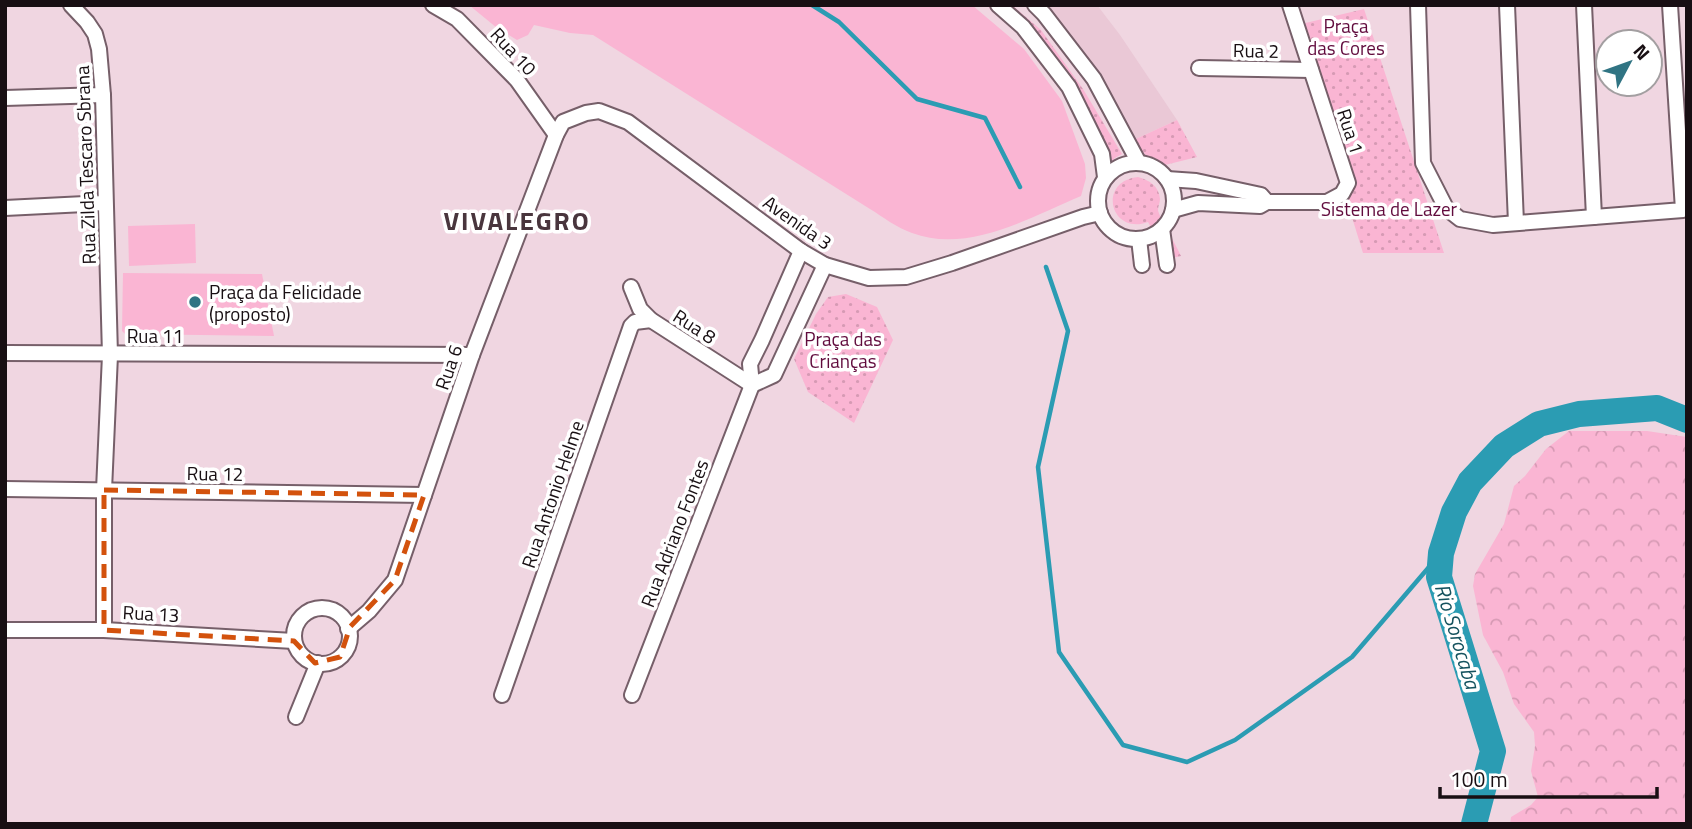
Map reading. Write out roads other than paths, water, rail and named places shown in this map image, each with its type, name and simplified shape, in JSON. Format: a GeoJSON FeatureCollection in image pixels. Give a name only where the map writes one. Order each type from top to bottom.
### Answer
{"type":"FeatureCollection","features":[{"type":"Feature","properties":{"kind":"street","name":"Rua Zilda Tescaro Sbrana"},"geometry":{"type":"LineString","coordinates":[[71,5],[95,34],[103,94],[110,355],[104,490],[104,630]]}},
{"type":"Feature","properties":{"kind":"street","name":"Rua 10"},"geometry":{"type":"LineString","coordinates":[[433,5],[457,19],[517,80],[556,135]]}},
{"type":"Feature","properties":{"kind":"street"},"geometry":{"type":"LineString","coordinates":[[998,5],[1023,27],[1069,87],[1102,154],[1105,177]]}},
{"type":"Feature","properties":{"kind":"street"},"geometry":{"type":"LineString","coordinates":[[1035,5],[1094,79],[1139,163]]}},
{"type":"Feature","properties":{"kind":"street","name":"Rua 1"},"geometry":{"type":"LineString","coordinates":[[1267,202],[1327,202],[1342,194],[1348,183],[1290,5]]}},
{"type":"Feature","properties":{"kind":"street"},"geometry":{"type":"LineString","coordinates":[[1418,5],[1423,163],[1446,208],[1460,219],[1493,225],[1683,210],[1670,5]]}},
{"type":"Feature","properties":{"kind":"street"},"geometry":{"type":"LineString","coordinates":[[1507,5],[1516,223]]}},
{"type":"Feature","properties":{"kind":"street"},"geometry":{"type":"LineString","coordinates":[[1584,5],[1594,217]]}},
{"type":"Feature","properties":{"kind":"street","name":"Rua 2"},"geometry":{"type":"LineString","coordinates":[[1199,68],[1311,70]]}},
{"type":"Feature","properties":{"kind":"street"},"geometry":{"type":"LineString","coordinates":[[5,98],[103,94]]}},
{"type":"Feature","properties":{"kind":"street","name":"Avenida 3"},"geometry":{"type":"LineString","coordinates":[[577,115],[599,111],[628,122],[801,251],[825,265],[869,278],[906,277],[1100,213]]}},
{"type":"Feature","properties":{"kind":"street","name":"Rua 6"},"geometry":{"type":"LineString","coordinates":[[348,628],[369,611],[395,580],[472,355],[556,135],[563,121],[577,115]]}},
{"type":"Feature","properties":{"kind":"street"},"geometry":{"type":"LineString","coordinates":[[1139,163],[1150,165],[1167,179],[1174,199],[1173,210],[1162,229],[1139,239],[1115,233],[1100,213],[1098,201],[1105,177],[1126,164],[1139,163]]}},
{"type":"Feature","properties":{"kind":"street"},"geometry":{"type":"LineString","coordinates":[[1167,179],[1196,181],[1261,195],[1267,202],[1260,206],[1198,203],[1173,210]]}},
{"type":"Feature","properties":{"kind":"street"},"geometry":{"type":"LineString","coordinates":[[5,208],[105,203]]}},
{"type":"Feature","properties":{"kind":"street"},"geometry":{"type":"LineString","coordinates":[[1162,229],[1167,265]]}},
{"type":"Feature","properties":{"kind":"street"},"geometry":{"type":"LineString","coordinates":[[1139,239],[1142,265]]}},
{"type":"Feature","properties":{"kind":"street","name":"Rua Adriano Fontes"},"geometry":{"type":"LineString","coordinates":[[632,695],[752,386],[750,364],[801,251]]}},
{"type":"Feature","properties":{"kind":"street"},"geometry":{"type":"LineString","coordinates":[[752,386],[774,375],[825,265]]}},
{"type":"Feature","properties":{"kind":"street","name":"Rua 8"},"geometry":{"type":"LineString","coordinates":[[631,287],[640,309],[651,320],[752,386]]}},
{"type":"Feature","properties":{"kind":"street","name":"Rua Antonio Helme"},"geometry":{"type":"LineString","coordinates":[[502,695],[631,326],[635,322],[651,320]]}},
{"type":"Feature","properties":{"kind":"street"},"geometry":{"type":"LineString","coordinates":[[762,340],[776,345],[784,352]]}},
{"type":"Feature","properties":{"kind":"street","name":"Rua 11"},"geometry":{"type":"LineString","coordinates":[[5,353],[472,355]]}},
{"type":"Feature","properties":{"kind":"street","name":"Rua 12"},"geometry":{"type":"LineString","coordinates":[[5,489],[424,495]]}},
{"type":"Feature","properties":{"kind":"street"},"geometry":{"type":"LineString","coordinates":[[316,609],[335,611],[348,628],[349,642],[346,650],[332,662],[318,663],[307,659],[300,653],[294,641],[300,618],[316,609]]}},
{"type":"Feature","properties":{"kind":"street","name":"Rua 13"},"geometry":{"type":"LineString","coordinates":[[5,630],[104,630],[294,641]]}},
{"type":"Feature","properties":{"kind":"street"},"geometry":{"type":"LineString","coordinates":[[296,717],[318,663]]}},
{"type":"Feature","properties":{"kind":"waterway"},"geometry":{"type":"LineString","coordinates":[[812,5],[839,22],[917,99],[985,118],[1020,187]]}},
{"type":"Feature","properties":{"kind":"waterway"},"geometry":{"type":"LineString","coordinates":[[1046,267],[1068,331],[1038,467],[1059,652],[1123,745],[1187,762],[1235,740],[1352,657],[1441,553]]}},
{"type":"Feature","properties":{"kind":"waterway","name":"Rio Sorocaba"},"geometry":{"type":"LineString","coordinates":[[1474,824],[1493,751],[1439,577],[1441,553],[1454,512],[1470,482],[1504,446],[1539,424],[1579,414],[1657,408],[1687,420]]}},
{"type":"Feature","properties":{"kind":"place","name":"Praça da Felicidade (proposto)"},"geometry":{"type":"Point","coordinates":[195,302]}},
{"type":"Feature","properties":{"kind":"district","name":"VIVALEGRO"},"geometry":{"type":"Point","coordinates":[517,220]}},
{"type":"Feature","properties":{"kind":"park label","name":"Praça das Cores"},"geometry":{"type":"Point","coordinates":[1346,36]}},
{"type":"Feature","properties":{"kind":"park label","name":"Sistema de Lazer"},"geometry":{"type":"Point","coordinates":[1389,208]}},
{"type":"Feature","properties":{"kind":"park label","name":"Praça das Crianças"},"geometry":{"type":"Point","coordinates":[843,349]}}]}
